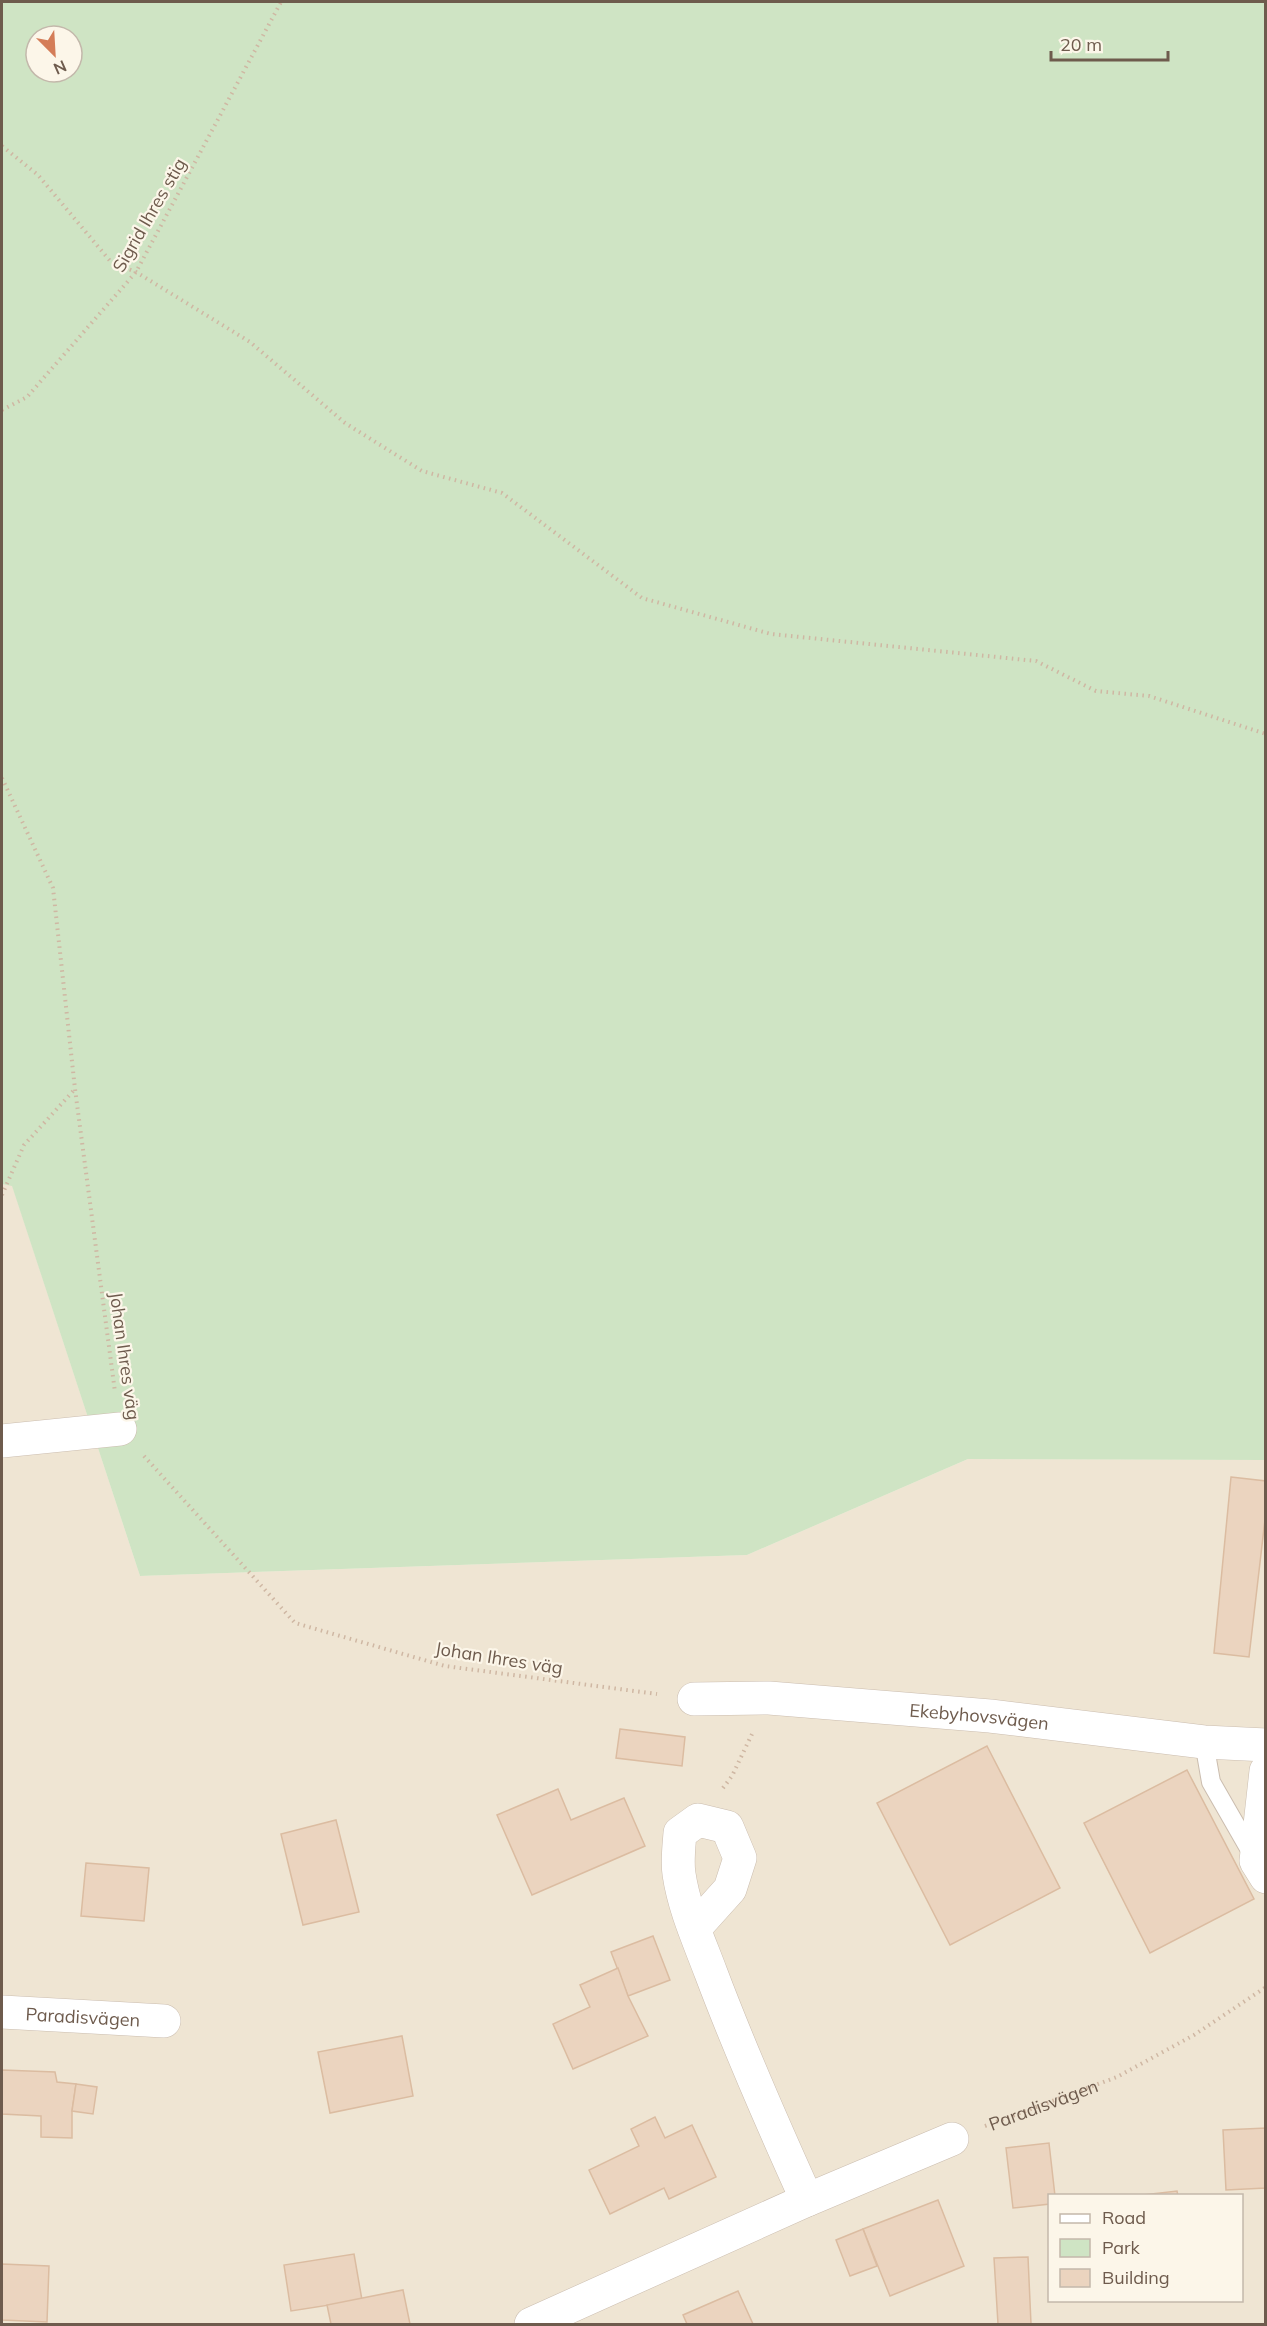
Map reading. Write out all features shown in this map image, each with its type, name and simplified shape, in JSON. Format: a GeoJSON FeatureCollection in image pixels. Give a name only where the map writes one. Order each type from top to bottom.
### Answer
{"type":"FeatureCollection","features":[{"type":"Feature","properties":{"kind":"street"},"geometry":{"type":"LineString","coordinates":[[2,1441],[120,1429]]}},
{"type":"Feature","properties":{"kind":"street","name":"Ekebyhovsvägen"},"geometry":{"type":"LineString","coordinates":[[694,1699],[769,1698],[990,1716],[1204,1742],[1266,1744]]}},
{"type":"Feature","properties":{"kind":"street"},"geometry":{"type":"LineString","coordinates":[[1261,1869],[1266,1771]]}},
{"type":"Feature","properties":{"kind":"street"},"geometry":{"type":"LineString","coordinates":[[694,1929],[730,1889],[740,1858],[727,1827],[698,1820],[680,1833],[678,1872],[694,1929],[732,2031],[807,2200]]}},
{"type":"Feature","properties":{"kind":"street","name":"Paradisvägen"},"geometry":{"type":"LineString","coordinates":[[2,2012],[164,2021]]}},
{"type":"Feature","properties":{"kind":"street"},"geometry":{"type":"LineString","coordinates":[[531,2325],[807,2200],[952,2139]]}},
{"type":"Feature","properties":{"kind":"lane"},"geometry":{"type":"LineString","coordinates":[[1204,1742],[1211,1782],[1261,1869]]}},
{"type":"Feature","properties":{"kind":"path","name":"Sigrid Ihres stig"},"geometry":{"type":"LineString","coordinates":[[2,410],[27,397],[136,272],[280,2]]}},
{"type":"Feature","properties":{"kind":"path"},"geometry":{"type":"LineString","coordinates":[[2,146],[38,175],[111,262],[136,272],[250,342],[345,423],[422,471],[502,493],[642,598],[771,633],[1036,661],[1096,691],[1149,696],[1266,734]]}},
{"type":"Feature","properties":{"kind":"path","name":"Johan Ihres väg"},"geometry":{"type":"LineString","coordinates":[[2,778],[53,888],[75,1089],[120,1429],[295,1623],[445,1666],[694,1699]]}},
{"type":"Feature","properties":{"kind":"path"},"geometry":{"type":"LineString","coordinates":[[2,1195],[24,1145],[75,1089]]}},
{"type":"Feature","properties":{"kind":"path"},"geometry":{"type":"LineString","coordinates":[[698,1820],[732,1776],[769,1698]]}},
{"type":"Feature","properties":{"kind":"path","name":"Paradisvägen"},"geometry":{"type":"LineString","coordinates":[[952,2139],[1117,2077],[1194,2035],[1266,1987]]}},
{"type":"Feature","properties":{"kind":"shaded area"},"geometry":{"type":"Polygon","coordinates":[[[2,1184],[12,1185],[140,1576],[747,1555],[968,1459],[1265,1460],[1265,2324],[2,2324],[2,1184]]]}},
{"type":"Feature","properties":{"kind":"green space"},"geometry":{"type":"Polygon","coordinates":[[[2,2],[1265,2],[1265,1460],[968,1459],[747,1555],[140,1576],[12,1186],[2,1184],[2,2]]]}},
{"type":"Feature","properties":{"kind":"building"},"geometry":{"type":"Polygon","coordinates":[[[1231,1477],[1266,1481],[1266,1511],[1249,1657],[1214,1653],[1231,1477]]]}},
{"type":"Feature","properties":{"kind":"building"},"geometry":{"type":"Polygon","coordinates":[[[620,1729],[685,1737],[682,1766],[616,1758],[620,1729]]]}},
{"type":"Feature","properties":{"kind":"building"},"geometry":{"type":"Polygon","coordinates":[[[987,1746],[1060,1888],[950,1945],[877,1803],[987,1746]]]}},
{"type":"Feature","properties":{"kind":"building"},"geometry":{"type":"Polygon","coordinates":[[[1187,1770],[1254,1899],[1150,1953],[1084,1823],[1187,1770]]]}},
{"type":"Feature","properties":{"kind":"building"},"geometry":{"type":"Polygon","coordinates":[[[558,1789],[571,1820],[624,1798],[645,1846],[532,1895],[497,1815],[558,1789]]]}},
{"type":"Feature","properties":{"kind":"building"},"geometry":{"type":"Polygon","coordinates":[[[336,1820],[359,1912],[303,1925],[281,1834],[336,1820]]]}},
{"type":"Feature","properties":{"kind":"building"},"geometry":{"type":"Polygon","coordinates":[[[86,1863],[149,1868],[144,1921],[81,1916],[86,1863]]]}},
{"type":"Feature","properties":{"kind":"building"},"geometry":{"type":"Polygon","coordinates":[[[653,1936],[670,1980],[628,1996],[611,1952],[653,1936]]]}},
{"type":"Feature","properties":{"kind":"building"},"geometry":{"type":"Polygon","coordinates":[[[618,1968],[628,1996],[648,2036],[573,2069],[553,2024],[590,2007],[580,1985],[618,1968]]]}},
{"type":"Feature","properties":{"kind":"building"},"geometry":{"type":"Polygon","coordinates":[[[402,2036],[413,2096],[330,2113],[318,2052],[402,2036]]]}},
{"type":"Feature","properties":{"kind":"building"},"geometry":{"type":"Polygon","coordinates":[[[2,2070],[55,2072],[57,2082],[76,2084],[72,2111],[72,2138],[41,2137],[41,2116],[2,2114],[2,2070]]]}},
{"type":"Feature","properties":{"kind":"building"},"geometry":{"type":"Polygon","coordinates":[[[76,2084],[97,2087],[93,2114],[72,2111],[76,2084]]]}},
{"type":"Feature","properties":{"kind":"building"},"geometry":{"type":"Polygon","coordinates":[[[655,2117],[665,2138],[692,2125],[716,2177],[669,2199],[664,2188],[610,2214],[589,2170],[639,2146],[631,2129],[655,2117]]]}},
{"type":"Feature","properties":{"kind":"building"},"geometry":{"type":"Polygon","coordinates":[[[1266,2128],[1266,2188],[1226,2190],[1223,2130],[1266,2128]]]}},
{"type":"Feature","properties":{"kind":"building"},"geometry":{"type":"Polygon","coordinates":[[[1049,2143],[1055,2194],[1048,2194],[1048,2204],[1013,2208],[1006,2148],[1049,2143]]]}},
{"type":"Feature","properties":{"kind":"building"},"geometry":{"type":"Polygon","coordinates":[[[1177,2191],[1178,2194],[1151,2194],[1177,2191]]]}},
{"type":"Feature","properties":{"kind":"building"},"geometry":{"type":"Polygon","coordinates":[[[938,2200],[964,2266],[890,2296],[863,2229],[938,2200]]]}},
{"type":"Feature","properties":{"kind":"building"},"geometry":{"type":"Polygon","coordinates":[[[863,2229],[877,2266],[850,2276],[836,2240],[863,2229]]]}},
{"type":"Feature","properties":{"kind":"building"},"geometry":{"type":"Polygon","coordinates":[[[354,2254],[362,2300],[291,2311],[284,2265],[354,2254]]]}},
{"type":"Feature","properties":{"kind":"building"},"geometry":{"type":"Polygon","coordinates":[[[1028,2257],[1031,2324],[998,2324],[994,2258],[1028,2257]]]}},
{"type":"Feature","properties":{"kind":"building"},"geometry":{"type":"Polygon","coordinates":[[[2,2264],[49,2266],[47,2322],[2,2320],[2,2264]]]}},
{"type":"Feature","properties":{"kind":"building"},"geometry":{"type":"Polygon","coordinates":[[[403,2290],[410,2324],[331,2324],[327,2305],[403,2290]]]}},
{"type":"Feature","properties":{"kind":"building"},"geometry":{"type":"Polygon","coordinates":[[[738,2291],[753,2324],[687,2324],[683,2315],[738,2291]]]}}]}
